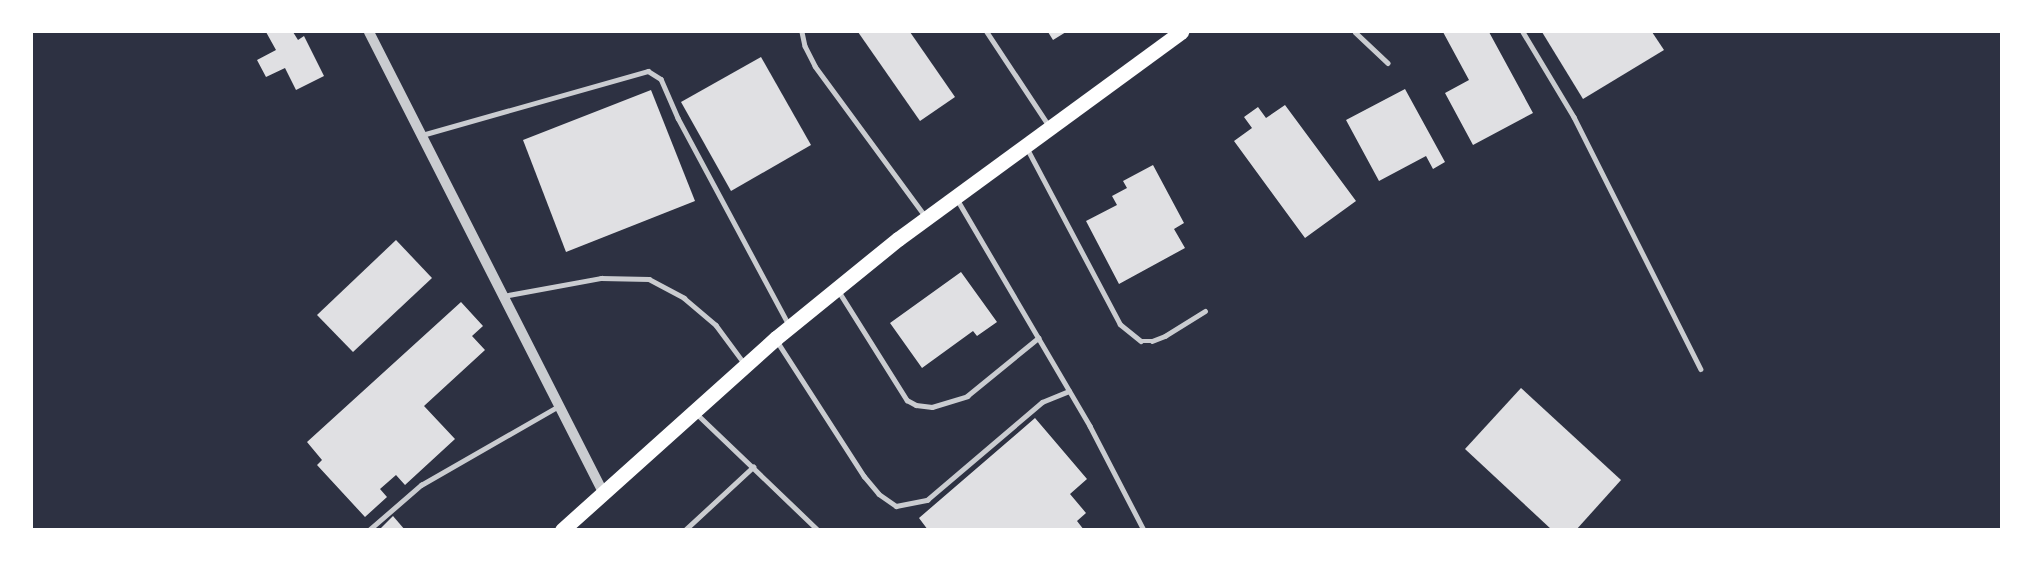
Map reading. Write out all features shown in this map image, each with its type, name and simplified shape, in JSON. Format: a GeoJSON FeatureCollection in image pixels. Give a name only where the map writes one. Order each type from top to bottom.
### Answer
{"type":"FeatureCollection","features":[{"type":"Feature","properties":{"kind":"main road"},"geometry":{"type":"LineString","coordinates":[[562,530],[776,338],[837,288],[1172,34]]}},
{"type":"Feature","properties":{"kind":"street"},"geometry":{"type":"LineString","coordinates":[[369,32],[603,492]]}},
{"type":"Feature","properties":{"kind":"lane"},"geometry":{"type":"LineString","coordinates":[[802,32],[805,46],[815,66],[927,219]]}},
{"type":"Feature","properties":{"kind":"lane"},"geometry":{"type":"LineString","coordinates":[[987,32],[1051,128]]}},
{"type":"Feature","properties":{"kind":"lane"},"geometry":{"type":"LineString","coordinates":[[1355,32],[1389,63]]}},
{"type":"Feature","properties":{"kind":"lane"},"geometry":{"type":"LineString","coordinates":[[1523,32],[1574,117],[1701,369]]}},
{"type":"Feature","properties":{"kind":"lane"},"geometry":{"type":"LineString","coordinates":[[422,135],[648,71],[662,79],[678,118],[790,327]]}},
{"type":"Feature","properties":{"kind":"lane"},"geometry":{"type":"LineString","coordinates":[[1026,146],[1120,324],[1141,341],[1152,341],[1166,336],[1205,311]]}},
{"type":"Feature","properties":{"kind":"lane"},"geometry":{"type":"LineString","coordinates":[[956,197],[1069,390],[1144,530]]}},
{"type":"Feature","properties":{"kind":"lane"},"geometry":{"type":"LineString","coordinates":[[503,296],[601,278],[649,279],[684,298],[716,325],[746,365]]}},
{"type":"Feature","properties":{"kind":"lane"},"geometry":{"type":"LineString","coordinates":[[837,288],[907,400],[916,405],[932,407],[967,396],[1038,338]]}},
{"type":"Feature","properties":{"kind":"lane"},"geometry":{"type":"LineString","coordinates":[[776,338],[864,476],[879,494],[896,506],[927,500],[1042,402],[1069,390]]}},
{"type":"Feature","properties":{"kind":"lane"},"geometry":{"type":"LineString","coordinates":[[369,530],[405,496],[421,485],[559,406]]}},
{"type":"Feature","properties":{"kind":"lane"},"geometry":{"type":"LineString","coordinates":[[694,411],[818,530]]}},
{"type":"Feature","properties":{"kind":"lane"},"geometry":{"type":"LineString","coordinates":[[685,530],[753,467]]}},
{"type":"Feature","properties":{"kind":"building"},"geometry":{"type":"Polygon","coordinates":[[[266,32],[293,32],[298,40],[304,36],[324,76],[296,90],[285,68],[266,77],[257,60],[276,50],[266,32]]]}},
{"type":"Feature","properties":{"kind":"building"},"geometry":{"type":"Polygon","coordinates":[[[858,32],[910,32],[955,97],[920,121],[858,32]]]}},
{"type":"Feature","properties":{"kind":"building"},"geometry":{"type":"Polygon","coordinates":[[[1048,32],[1066,32],[1053,40],[1048,32]]]}},
{"type":"Feature","properties":{"kind":"building"},"geometry":{"type":"Polygon","coordinates":[[[1443,32],[1489,32],[1533,113],[1473,145],[1445,93],[1469,80],[1443,32]]]}},
{"type":"Feature","properties":{"kind":"building"},"geometry":{"type":"Polygon","coordinates":[[[1542,32],[1652,32],[1664,50],[1583,99],[1542,32]]]}},
{"type":"Feature","properties":{"kind":"building"},"geometry":{"type":"Polygon","coordinates":[[[761,57],[811,145],[731,191],[681,102],[761,57]]]}},
{"type":"Feature","properties":{"kind":"building"},"geometry":{"type":"Polygon","coordinates":[[[1405,89],[1445,162],[1433,169],[1426,156],[1379,181],[1346,120],[1405,89]]]}},
{"type":"Feature","properties":{"kind":"building"},"geometry":{"type":"Polygon","coordinates":[[[651,90],[695,201],[566,252],[523,140],[651,90]]]}},
{"type":"Feature","properties":{"kind":"building"},"geometry":{"type":"Polygon","coordinates":[[[1285,105],[1356,201],[1305,238],[1234,141],[1252,128],[1244,117],[1258,107],[1266,118],[1285,105]]]}},
{"type":"Feature","properties":{"kind":"building"},"geometry":{"type":"Polygon","coordinates":[[[1153,165],[1184,223],[1174,229],[1185,248],[1119,284],[1086,221],[1117,205],[1112,196],[1127,188],[1123,181],[1153,165]]]}},
{"type":"Feature","properties":{"kind":"building"},"geometry":{"type":"Polygon","coordinates":[[[396,240],[432,278],[353,352],[317,315],[396,240]]]}},
{"type":"Feature","properties":{"kind":"building"},"geometry":{"type":"Polygon","coordinates":[[[961,272],[997,322],[977,336],[973,331],[922,368],[890,323],[961,272]]]}},
{"type":"Feature","properties":{"kind":"building"},"geometry":{"type":"Polygon","coordinates":[[[461,302],[483,326],[472,336],[485,350],[424,406],[455,439],[405,485],[396,475],[380,489],[387,497],[365,517],[317,465],[322,460],[307,442],[461,302]]]}},
{"type":"Feature","properties":{"kind":"building"},"geometry":{"type":"Polygon","coordinates":[[[1521,388],[1621,480],[1576,530],[1552,530],[1465,449],[1521,388]]]}},
{"type":"Feature","properties":{"kind":"building"},"geometry":{"type":"Polygon","coordinates":[[[1035,418],[1087,479],[1070,494],[1086,513],[1077,521],[1084,530],[928,530],[919,518],[1035,418]]]}},
{"type":"Feature","properties":{"kind":"building"},"geometry":{"type":"Polygon","coordinates":[[[393,516],[405,530],[379,530],[393,516]]]}}]}
